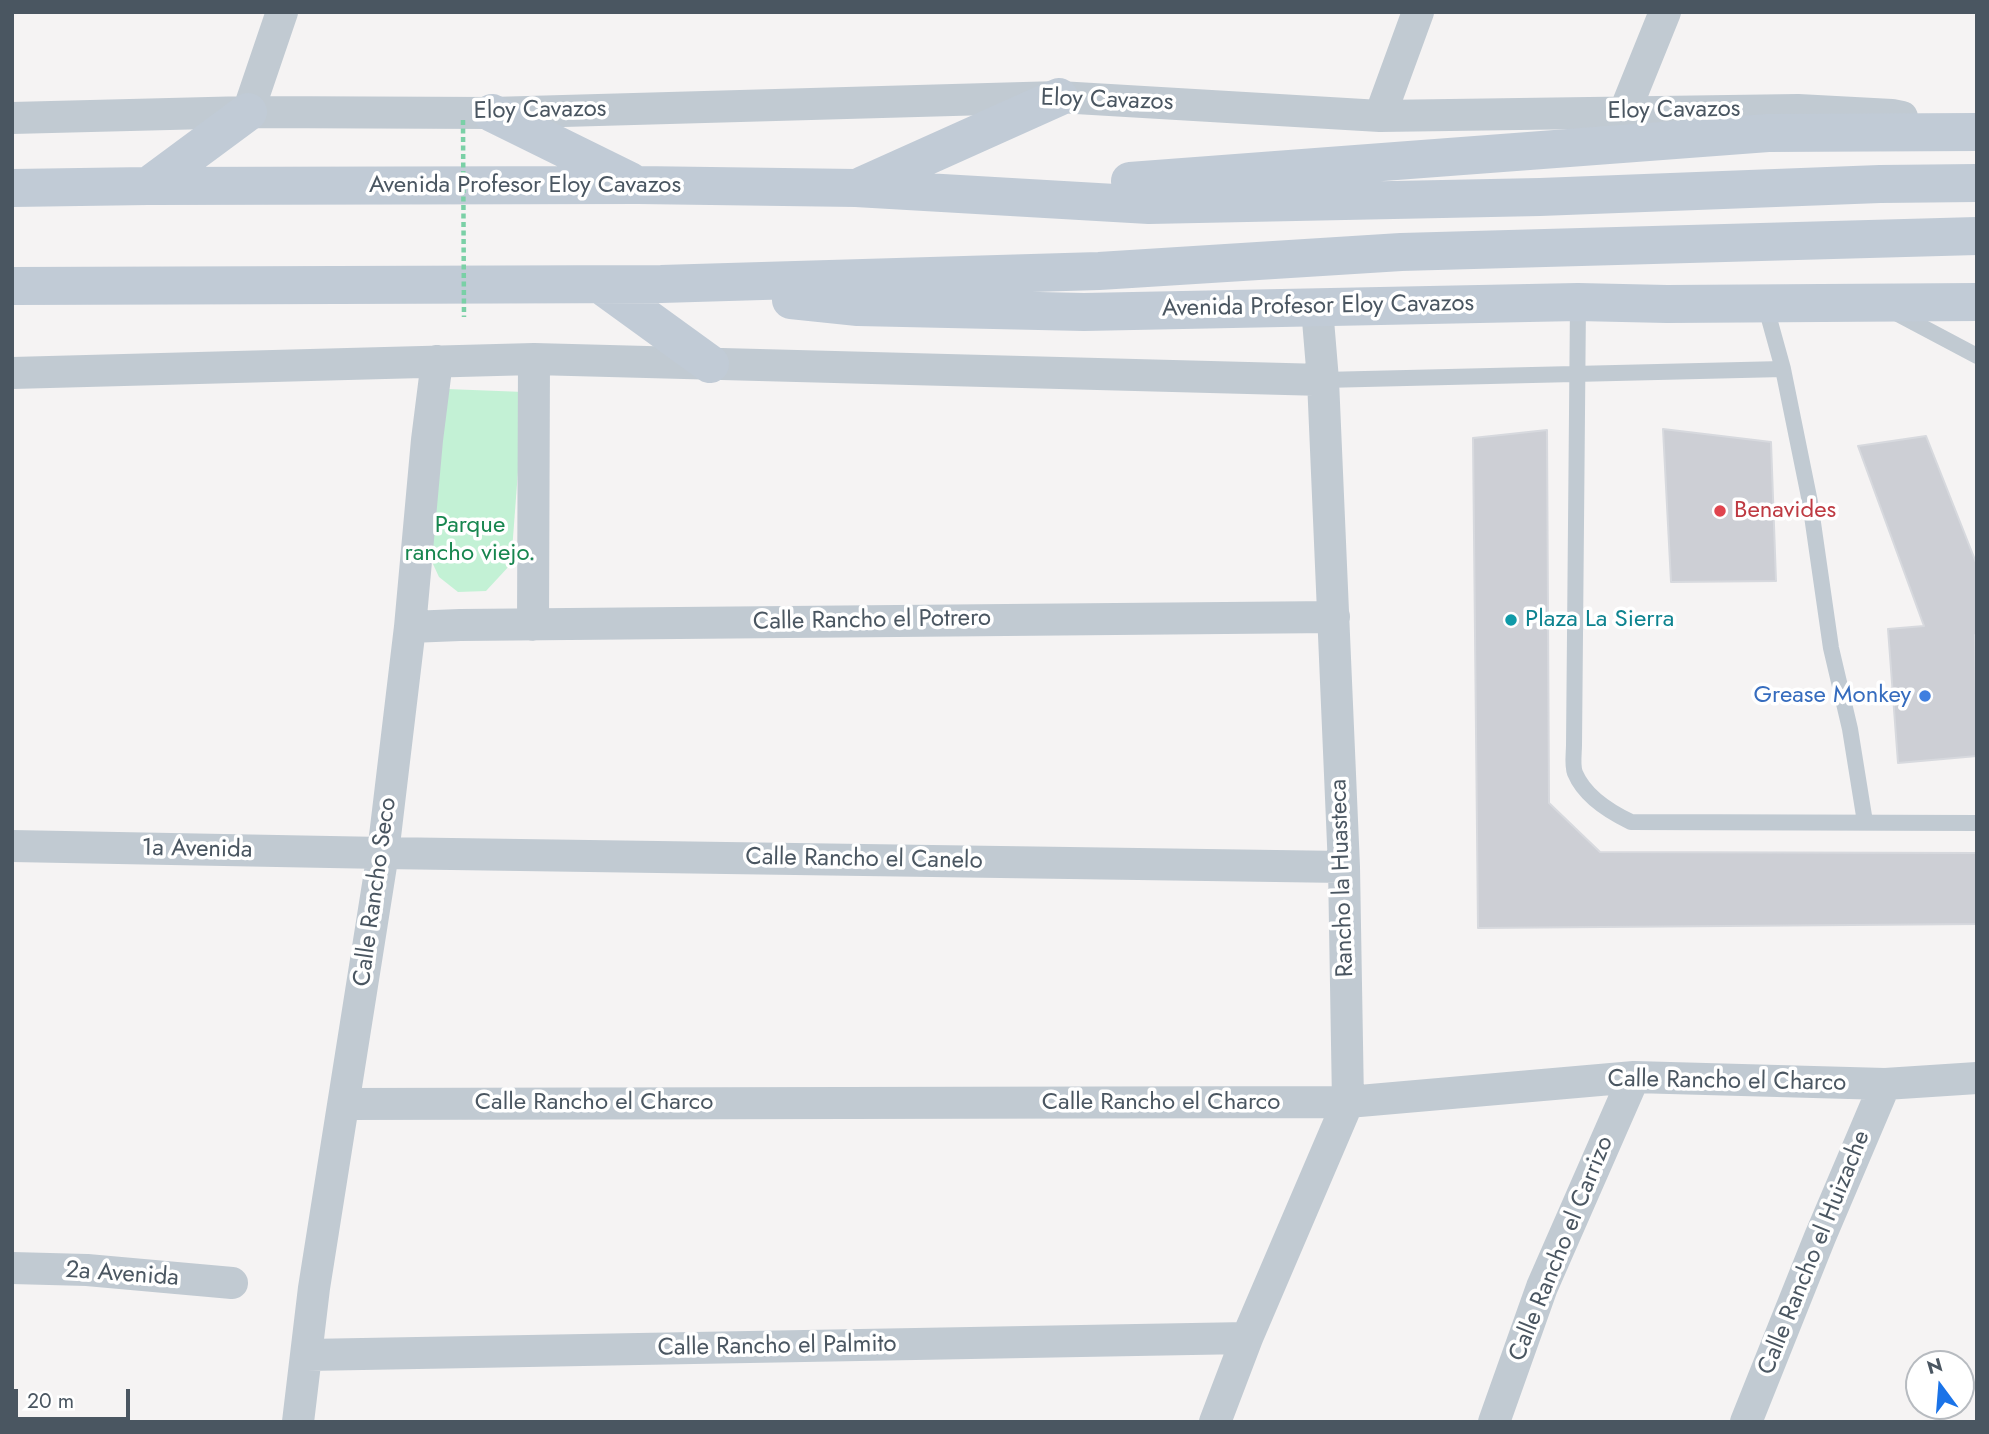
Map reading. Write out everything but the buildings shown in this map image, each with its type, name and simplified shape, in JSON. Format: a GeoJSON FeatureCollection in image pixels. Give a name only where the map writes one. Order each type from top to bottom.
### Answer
{"type":"FeatureCollection","features":[{"type":"Feature","properties":{"kind":"main road"},"geometry":{"type":"LineString","coordinates":[[856,188],[1059,97]]}},
{"type":"Feature","properties":{"kind":"main road"},"geometry":{"type":"LineString","coordinates":[[148,186],[248,112]]}},
{"type":"Feature","properties":{"kind":"main road"},"geometry":{"type":"LineString","coordinates":[[477,117],[638,186]]}},
{"type":"Feature","properties":{"kind":"main road","name":"Avenida Profesor Eloy Cavazos"},"geometry":{"type":"LineString","coordinates":[[1038,199],[1069,189],[1111,183],[1768,133],[1970,132]]}},
{"type":"Feature","properties":{"kind":"main road","name":"Avenida Profesor Eloy Cavazos"},"geometry":{"type":"LineString","coordinates":[[12,188],[856,188],[1149,205],[1540,197],[1880,184],[1977,183]]}},
{"type":"Feature","properties":{"kind":"main road","name":"Avenida Profesor Eloy Cavazos"},"geometry":{"type":"LineString","coordinates":[[12,286],[661,285],[1099,271],[1401,252],[1977,236]]}},
{"type":"Feature","properties":{"kind":"main road"},"geometry":{"type":"LineString","coordinates":[[601,285],[710,364]]}},
{"type":"Feature","properties":{"kind":"main road","name":"Avenida Profesor Eloy Cavazos"},"geometry":{"type":"LineString","coordinates":[[661,285],[858,307],[1084,312],[1578,302],[1977,302]]}},
{"type":"Feature","properties":{"kind":"street"},"geometry":{"type":"LineString","coordinates":[[248,112],[282,12]]}},
{"type":"Feature","properties":{"kind":"street"},"geometry":{"type":"LineString","coordinates":[[1380,116],[1418,12]]}},
{"type":"Feature","properties":{"kind":"street"},"geometry":{"type":"LineString","coordinates":[[1625,111],[1665,12]]}},
{"type":"Feature","properties":{"kind":"street","name":"Eloy Cavazos"},"geometry":{"type":"LineString","coordinates":[[12,118],[248,112],[477,117],[1059,97],[1380,116],[1798,110],[1892,115],[1970,132]]}},
{"type":"Feature","properties":{"kind":"street","name":"Rancho la Huasteca"},"geometry":{"type":"LineString","coordinates":[[1215,1422],[1247,1338],[1348,1102],[1344,867],[1323,380],[1317,308]]}},
{"type":"Feature","properties":{"kind":"street"},"geometry":{"type":"LineString","coordinates":[[533,625],[534,359]]}},
{"type":"Feature","properties":{"kind":"street"},"geometry":{"type":"LineString","coordinates":[[12,373],[534,359],[1323,380]]}},
{"type":"Feature","properties":{"kind":"street","name":"Calle Rancho Seco"},"geometry":{"type":"LineString","coordinates":[[298,1422],[314,1288],[383,853],[410,627],[437,361]]}},
{"type":"Feature","properties":{"kind":"street","name":"Calle Rancho el Potrero"},"geometry":{"type":"LineString","coordinates":[[410,627],[1334,617]]}},
{"type":"Feature","properties":{"kind":"street","name":"1a Avenida"},"geometry":{"type":"LineString","coordinates":[[12,846],[383,853]]}},
{"type":"Feature","properties":{"kind":"street","name":"Calle Rancho el Canelo"},"geometry":{"type":"LineString","coordinates":[[383,853],[1344,867]]}},
{"type":"Feature","properties":{"kind":"street","name":"Calle Rancho el Charco"},"geometry":{"type":"LineString","coordinates":[[344,1104],[1348,1102],[1634,1077],[1885,1084],[1977,1078]]}},
{"type":"Feature","properties":{"kind":"street","name":"Calle Rancho el Carrizo"},"geometry":{"type":"LineString","coordinates":[[1494,1422],[1542,1287],[1634,1077]]}},
{"type":"Feature","properties":{"kind":"street","name":"Calle Rancho el Huizache"},"geometry":{"type":"LineString","coordinates":[[1746,1422],[1885,1084]]}},
{"type":"Feature","properties":{"kind":"street","name":"2a Avenida"},"geometry":{"type":"LineString","coordinates":[[12,1268],[86,1270],[232,1283]]}},
{"type":"Feature","properties":{"kind":"street","name":"Calle Rancho el Palmito"},"geometry":{"type":"LineString","coordinates":[[307,1355],[1247,1338]]}},
{"type":"Feature","properties":{"kind":"lane"},"geometry":{"type":"LineString","coordinates":[[1578,302],[1574,772],[1579,779],[1608,811],[1631,822],[1977,822]]}},
{"type":"Feature","properties":{"kind":"lane"},"geometry":{"type":"LineString","coordinates":[[1765,302],[1783,369],[1810,502],[1831,648],[1850,729],[1865,822]]}},
{"type":"Feature","properties":{"kind":"lane"},"geometry":{"type":"LineString","coordinates":[[1877,303],[1977,356]]}},
{"type":"Feature","properties":{"kind":"lane"},"geometry":{"type":"LineString","coordinates":[[1323,380],[1783,369]]}},
{"type":"Feature","properties":{"kind":"path"},"geometry":{"type":"LineString","coordinates":[[464,317],[477,117]]}},
{"type":"Feature","properties":{"kind":"green space","name":"Parque rancho viejo."},"geometry":{"type":"Polygon","coordinates":[[[447,389],[524,392],[511,564],[486,591],[458,592],[439,577],[426,549],[447,389]]]}},
{"type":"Feature","properties":{"kind":"place","name":"Benavides"},"geometry":{"type":"Point","coordinates":[1720,511]}},
{"type":"Feature","properties":{"kind":"place","name":"Plaza La Sierra"},"geometry":{"type":"Point","coordinates":[1511,620]}},
{"type":"Feature","properties":{"kind":"place","name":"Grease Monkey"},"geometry":{"type":"Point","coordinates":[1925,696]}}]}
